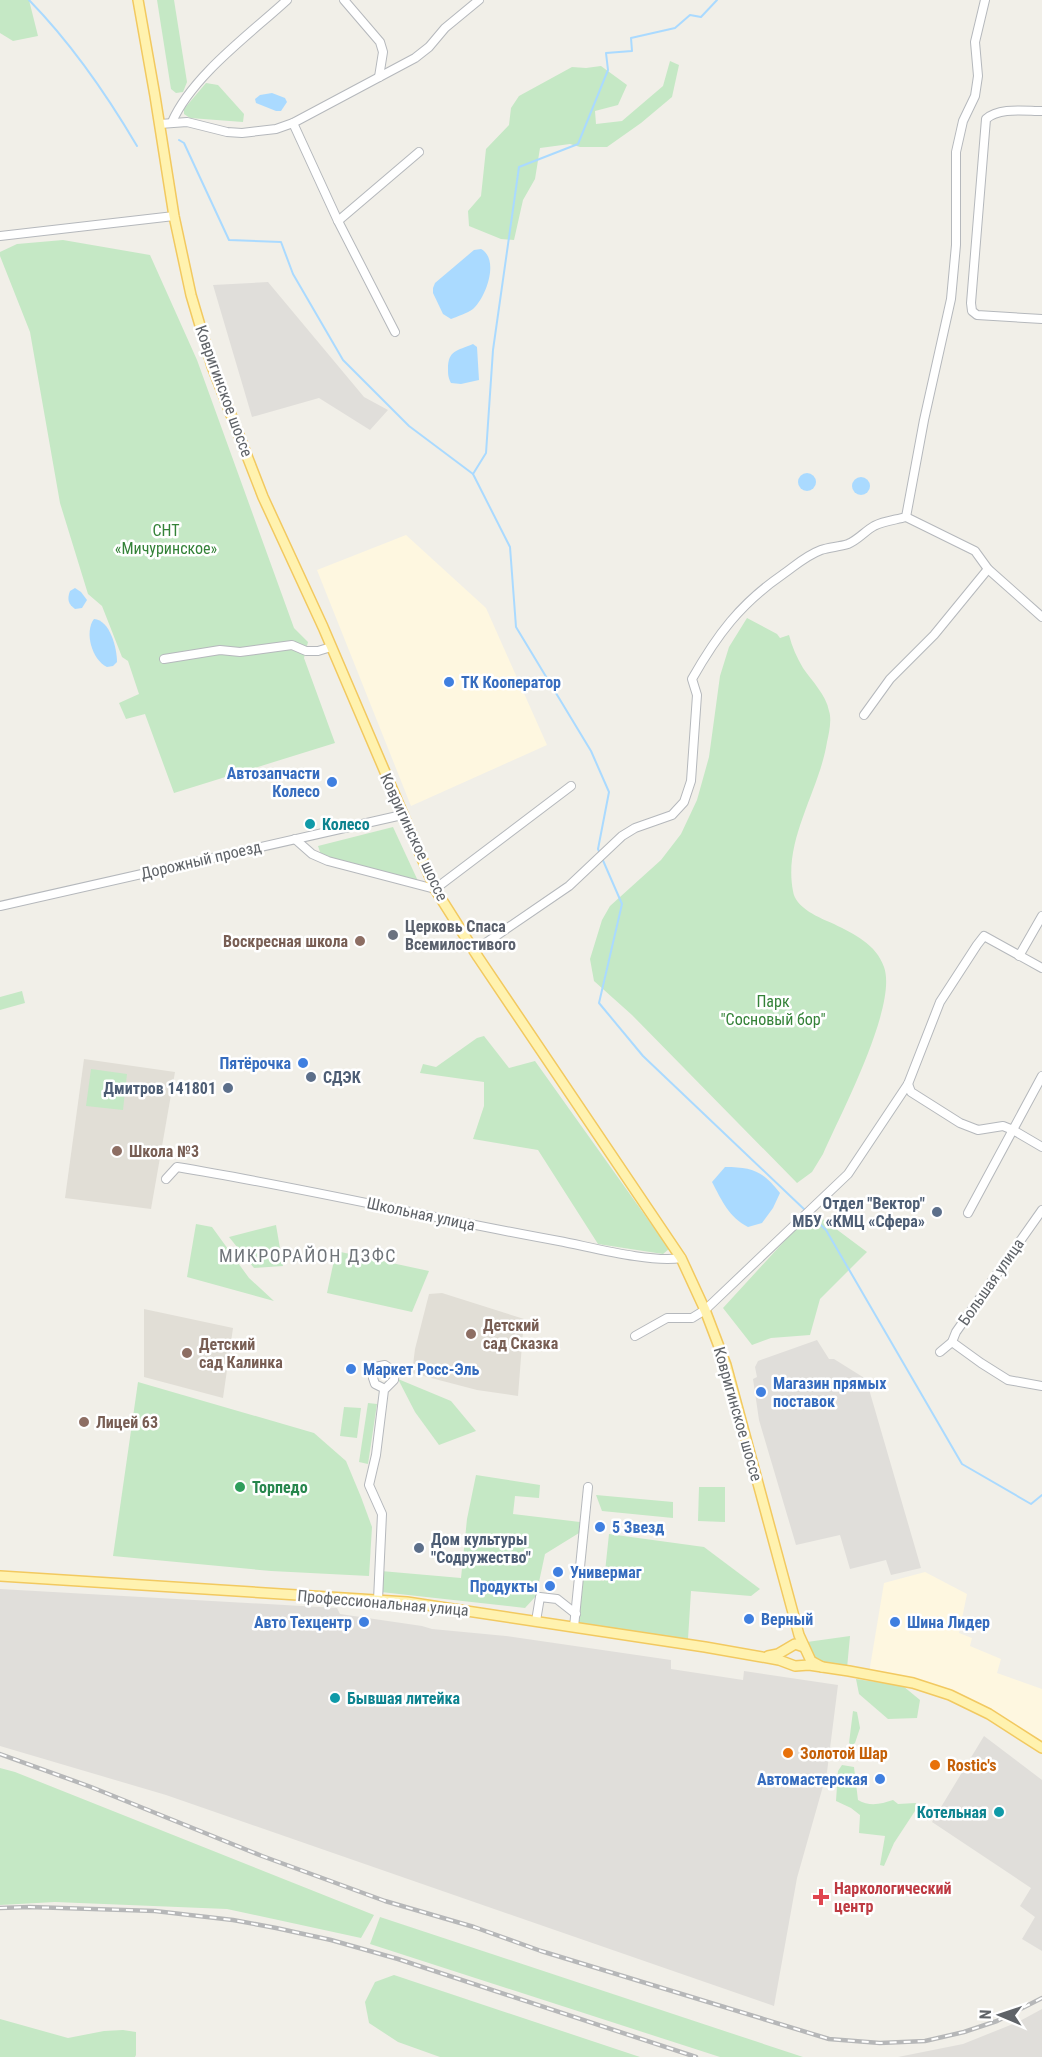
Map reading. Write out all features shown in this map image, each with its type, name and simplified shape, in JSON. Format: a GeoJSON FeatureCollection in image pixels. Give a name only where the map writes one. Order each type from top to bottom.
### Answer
{"type":"FeatureCollection","features":[{"type":"Feature","properties":{"kind":"main road","name":"Ковригинское шоссе"},"geometry":{"type":"LineString","coordinates":[[138,0],[174,216],[190,295],[212,366],[263,497],[331,646],[435,889],[474,951],[681,1258],[705,1310],[726,1365],[796,1625],[806,1651]]}},
{"type":"Feature","properties":{"kind":"main road","name":"Профессиональная улица"},"geometry":{"type":"LineString","coordinates":[[0,1576],[434,1605],[763,1657],[795,1666],[822,1667],[913,1683],[950,1695],[989,1713],[1042,1748]]}},
{"type":"Feature","properties":{"kind":"main road","name":"Ковригинское шоссе"},"geometry":{"type":"LineString","coordinates":[[790,1647],[796,1640],[796,1625]]}},
{"type":"Feature","properties":{"kind":"main road","name":"Профессиональная улица"},"geometry":{"type":"LineString","coordinates":[[763,1657],[778,1654],[798,1644],[806,1651]]}},
{"type":"Feature","properties":{"kind":"main road"},"geometry":{"type":"LineString","coordinates":[[789,1663],[786,1655],[790,1647]]}},
{"type":"Feature","properties":{"kind":"main road"},"geometry":{"type":"LineString","coordinates":[[801,1665],[806,1661],[806,1651]]}},
{"type":"Feature","properties":{"kind":"main road"},"geometry":{"type":"LineString","coordinates":[[806,1651],[812,1661],[822,1667]]}},
{"type":"Feature","properties":{"kind":"street"},"geometry":{"type":"LineString","coordinates":[[172,122],[179,106],[216,64],[287,0]]}},
{"type":"Feature","properties":{"kind":"street"},"geometry":{"type":"LineString","coordinates":[[344,0],[380,42],[383,52],[379,77]]}},
{"type":"Feature","properties":{"kind":"street"},"geometry":{"type":"LineString","coordinates":[[160,124],[198,123],[227,132],[242,133],[276,129],[293,123],[415,58],[429,47],[445,28],[479,0]]}},
{"type":"Feature","properties":{"kind":"street"},"geometry":{"type":"LineString","coordinates":[[906,517],[924,420],[951,299],[956,245],[956,152],[963,121],[975,96],[978,76],[975,42],[985,0]]}},
{"type":"Feature","properties":{"kind":"street"},"geometry":{"type":"LineString","coordinates":[[1042,111],[1000,112],[986,119],[971,303],[972,311],[977,315],[1042,319]]}},
{"type":"Feature","properties":{"kind":"street"},"geometry":{"type":"LineString","coordinates":[[293,123],[338,221],[395,332]]}},
{"type":"Feature","properties":{"kind":"street"},"geometry":{"type":"LineString","coordinates":[[338,221],[419,152]]}},
{"type":"Feature","properties":{"kind":"street"},"geometry":{"type":"LineString","coordinates":[[0,236],[174,216]]}},
{"type":"Feature","properties":{"kind":"street"},"geometry":{"type":"LineString","coordinates":[[474,951],[569,886],[622,836],[635,828],[672,814],[684,802],[691,781],[697,695],[692,679],[710,647],[726,625],[766,585],[804,558],[823,549],[855,541],[874,526],[906,517],[975,551],[988,568],[1042,617]]}},
{"type":"Feature","properties":{"kind":"street"},"geometry":{"type":"LineString","coordinates":[[864,715],[890,679],[934,635],[988,568]]}},
{"type":"Feature","properties":{"kind":"street"},"geometry":{"type":"LineString","coordinates":[[164,659],[220,650],[240,652],[292,645],[306,651],[318,651],[331,646]]}},
{"type":"Feature","properties":{"kind":"street"},"geometry":{"type":"LineString","coordinates":[[295,839],[312,854],[328,861],[435,889],[571,786]]}},
{"type":"Feature","properties":{"kind":"street","name":"Дорожный проезд"},"geometry":{"type":"LineString","coordinates":[[0,906],[402,815]]}},
{"type":"Feature","properties":{"kind":"street"},"geometry":{"type":"LineString","coordinates":[[1019,956],[1042,916]]}},
{"type":"Feature","properties":{"kind":"street"},"geometry":{"type":"LineString","coordinates":[[635,1336],[667,1318],[692,1318],[705,1310],[848,1174],[908,1084],[940,1002],[984,936],[1042,968]]}},
{"type":"Feature","properties":{"kind":"street"},"geometry":{"type":"LineString","coordinates":[[968,1213],[1042,1076]]}},
{"type":"Feature","properties":{"kind":"street"},"geometry":{"type":"LineString","coordinates":[[908,1084],[912,1092],[969,1126],[978,1130],[1003,1126],[1042,1147]]}},
{"type":"Feature","properties":{"kind":"street","name":"Школьная улица"},"geometry":{"type":"LineString","coordinates":[[166,1179],[177,1167],[282,1185],[532,1237],[638,1256],[669,1260],[681,1258]]}},
{"type":"Feature","properties":{"kind":"street","name":"Большая улица"},"geometry":{"type":"LineString","coordinates":[[940,1353],[952,1342],[956,1332],[1042,1210]]}},
{"type":"Feature","properties":{"kind":"street"},"geometry":{"type":"LineString","coordinates":[[952,1342],[981,1364],[1008,1380],[1042,1386]]}},
{"type":"Feature","properties":{"kind":"street"},"geometry":{"type":"LineString","coordinates":[[378,1600],[382,1514],[369,1485],[385,1389]]}},
{"type":"Feature","properties":{"kind":"street"},"geometry":{"type":"LineString","coordinates":[[574,1627],[588,1487]]}},
{"type":"Feature","properties":{"kind":"street"},"geometry":{"type":"LineString","coordinates":[[536,1621],[540,1597],[557,1599],[576,1614]]}},
{"type":"Feature","properties":{"kind":"shaded area"},"geometry":{"type":"Polygon","coordinates":[[[268,282],[364,397],[388,410],[370,430],[319,398],[252,417],[213,285],[268,282]]]}},
{"type":"Feature","properties":{"kind":"shaded area"},"geometry":{"type":"Polygon","coordinates":[[[406,535],[486,608],[547,745],[411,806],[317,570],[406,535]]]}},
{"type":"Feature","properties":{"kind":"shaded area","name":"Школа №3"},"geometry":{"type":"Polygon","coordinates":[[[84,1059],[175,1072],[151,1209],[65,1198],[84,1059]]]}},
{"type":"Feature","properties":{"kind":"shaded area","name":"Детский сад Сказка"},"geometry":{"type":"Polygon","coordinates":[[[442,1293],[524,1319],[518,1396],[477,1390],[412,1373],[415,1349],[429,1294],[442,1293]]]}},
{"type":"Feature","properties":{"kind":"shaded area","name":"Детский сад Калинка"},"geometry":{"type":"Polygon","coordinates":[[[144,1309],[233,1328],[223,1398],[144,1377],[144,1309]]]}},
{"type":"Feature","properties":{"kind":"shaded area"},"geometry":{"type":"Polygon","coordinates":[[[817,1340],[829,1359],[834,1359],[866,1379],[921,1568],[891,1575],[886,1560],[850,1569],[840,1535],[796,1545],[759,1420],[753,1379],[757,1377],[755,1367],[758,1361],[817,1340]]]}},
{"type":"Feature","properties":{"kind":"shaded area"},"geometry":{"type":"Polygon","coordinates":[[[925,1572],[967,1594],[959,1633],[972,1638],[970,1646],[1001,1659],[997,1673],[1042,1689],[1042,1741],[966,1696],[943,1687],[869,1673],[884,1583],[925,1572]]]}},
{"type":"Feature","properties":{"kind":"shaded area"},"geometry":{"type":"Polygon","coordinates":[[[0,1589],[337,1608],[340,1614],[432,1629],[506,1636],[671,1660],[671,1669],[743,1680],[744,1671],[838,1685],[827,1772],[797,1878],[774,2006],[166,1795],[0,1746],[0,1589]]]}},
{"type":"Feature","properties":{"kind":"shaded area","name":"Котельная"},"geometry":{"type":"Polygon","coordinates":[[[984,1736],[1042,1780],[1042,1951],[1022,1939],[1035,1917],[1020,1906],[1031,1888],[932,1822],[984,1736]]]}},
{"type":"Feature","properties":{"kind":"shaded area"},"geometry":{"type":"Polygon","coordinates":[[[1042,2009],[1042,2057],[898,2057],[963,2044],[1018,2022],[1042,2009]]]}},
{"type":"Feature","properties":{"kind":"green space"},"geometry":{"type":"Polygon","coordinates":[[[0,0],[29,0],[38,36],[13,41],[0,33],[0,0]]]}},
{"type":"Feature","properties":{"kind":"green space"},"geometry":{"type":"Polygon","coordinates":[[[157,0],[174,0],[187,82],[183,92],[176,93],[171,89],[157,0]]]}},
{"type":"Feature","properties":{"kind":"green space"},"geometry":{"type":"Polygon","coordinates":[[[670,61],[679,65],[672,97],[607,147],[580,147],[570,144],[540,148],[535,179],[523,200],[514,240],[501,239],[469,226],[468,211],[481,196],[486,149],[509,125],[511,108],[519,96],[572,67],[601,66],[627,85],[618,105],[595,111],[596,124],[622,121],[663,86],[670,61]]]}},
{"type":"Feature","properties":{"kind":"green space"},"geometry":{"type":"Polygon","coordinates":[[[206,83],[218,85],[244,114],[243,122],[190,118],[184,114],[184,109],[206,83]]]}},
{"type":"Feature","properties":{"kind":"green space","name":"СНТ «Мичуринское»"},"geometry":{"type":"Polygon","coordinates":[[[63,240],[150,255],[197,360],[294,628],[308,642],[304,658],[335,743],[174,793],[145,714],[126,719],[119,703],[139,694],[128,661],[122,657],[102,606],[88,594],[60,503],[30,332],[0,256],[0,252],[17,244],[63,240]]]}},
{"type":"Feature","properties":{"kind":"green space","name":"Парк \"Сосновый бор\""},"geometry":{"type":"Polygon","coordinates":[[[747,618],[777,634],[780,638],[789,635],[803,668],[822,694],[830,715],[823,761],[803,816],[793,853],[791,872],[795,897],[809,912],[849,932],[870,946],[884,967],[886,985],[883,1007],[875,1033],[853,1088],[823,1154],[812,1172],[797,1183],[632,1015],[594,981],[590,959],[602,920],[610,906],[661,860],[681,834],[697,800],[709,757],[720,676],[729,647],[747,618]]]}},
{"type":"Feature","properties":{"kind":"green space"},"geometry":{"type":"Polygon","coordinates":[[[393,827],[418,881],[321,855],[318,846],[393,827]]]}},
{"type":"Feature","properties":{"kind":"green space"},"geometry":{"type":"Polygon","coordinates":[[[22,991],[25,1003],[0,1010],[0,997],[22,991]]]}},
{"type":"Feature","properties":{"kind":"green space"},"geometry":{"type":"Polygon","coordinates":[[[484,1036],[509,1068],[535,1061],[669,1249],[663,1254],[598,1244],[538,1150],[473,1139],[484,1106],[484,1082],[420,1073],[423,1064],[436,1067],[477,1038],[484,1036]]]}},
{"type":"Feature","properties":{"kind":"green space"},"geometry":{"type":"Polygon","coordinates":[[[91,1069],[127,1074],[123,1110],[86,1106],[91,1069]]]}},
{"type":"Feature","properties":{"kind":"green space"},"geometry":{"type":"Polygon","coordinates":[[[812,1211],[867,1252],[820,1299],[810,1335],[771,1338],[752,1345],[723,1308],[812,1211]]]}},
{"type":"Feature","properties":{"kind":"green space"},"geometry":{"type":"Polygon","coordinates":[[[196,1224],[212,1227],[249,1278],[274,1301],[187,1277],[196,1224]]]}},
{"type":"Feature","properties":{"kind":"green space"},"geometry":{"type":"Polygon","coordinates":[[[276,1225],[283,1266],[254,1268],[229,1237],[276,1225]]]}},
{"type":"Feature","properties":{"kind":"green space"},"geometry":{"type":"Polygon","coordinates":[[[336,1251],[429,1271],[412,1312],[327,1293],[336,1251]]]}},
{"type":"Feature","properties":{"kind":"green space"},"geometry":{"type":"Polygon","coordinates":[[[398,1379],[451,1401],[476,1431],[439,1445],[415,1412],[398,1379]]]}},
{"type":"Feature","properties":{"kind":"green space","name":"Торпедо"},"geometry":{"type":"Polygon","coordinates":[[[138,1382],[314,1433],[346,1461],[361,1497],[372,1527],[369,1576],[271,1571],[113,1556],[138,1382]]]}},
{"type":"Feature","properties":{"kind":"green space"},"geometry":{"type":"Polygon","coordinates":[[[368,1403],[377,1404],[368,1464],[359,1462],[368,1403]]]}},
{"type":"Feature","properties":{"kind":"green space"},"geometry":{"type":"Polygon","coordinates":[[[344,1407],[361,1408],[357,1438],[340,1436],[344,1407]]]}},
{"type":"Feature","properties":{"kind":"green space"},"geometry":{"type":"Polygon","coordinates":[[[476,1475],[540,1485],[539,1498],[515,1496],[513,1514],[580,1522],[579,1533],[545,1554],[536,1596],[525,1608],[381,1592],[381,1571],[461,1578],[467,1519],[476,1475]]]}},
{"type":"Feature","properties":{"kind":"green space"},"geometry":{"type":"Polygon","coordinates":[[[699,1487],[725,1487],[725,1522],[698,1521],[699,1487]]]}},
{"type":"Feature","properties":{"kind":"green space"},"geometry":{"type":"Polygon","coordinates":[[[596,1495],[673,1502],[673,1518],[602,1511],[596,1495]]]}},
{"type":"Feature","properties":{"kind":"green space"},"geometry":{"type":"Polygon","coordinates":[[[609,1534],[704,1547],[760,1589],[751,1596],[691,1591],[688,1639],[578,1624],[582,1578],[604,1581],[609,1534]]]}},
{"type":"Feature","properties":{"kind":"green space"},"geometry":{"type":"Polygon","coordinates":[[[850,1636],[847,1668],[816,1661],[807,1642],[850,1636]]]}},
{"type":"Feature","properties":{"kind":"green space"},"geometry":{"type":"Polygon","coordinates":[[[856,1679],[903,1686],[920,1700],[917,1718],[888,1719],[859,1694],[856,1679]]]}},
{"type":"Feature","properties":{"kind":"green space"},"geometry":{"type":"Polygon","coordinates":[[[853,1711],[857,1712],[860,1728],[855,1743],[852,1745],[849,1743],[853,1711]]]}},
{"type":"Feature","properties":{"kind":"green space"},"geometry":{"type":"Polygon","coordinates":[[[842,1765],[854,1767],[858,1800],[871,1804],[893,1800],[898,1804],[916,1803],[915,1811],[894,1843],[884,1866],[880,1865],[885,1836],[859,1833],[860,1815],[836,1801],[838,1771],[842,1765]]]}},
{"type":"Feature","properties":{"kind":"green space"},"geometry":{"type":"Polygon","coordinates":[[[0,1768],[374,1915],[361,1938],[227,1909],[55,1902],[0,1905],[0,1768]]]}},
{"type":"Feature","properties":{"kind":"green space"},"geometry":{"type":"Polygon","coordinates":[[[380,1917],[803,2057],[720,2057],[370,1944],[380,1917]]]}},
{"type":"Feature","properties":{"kind":"green space"},"geometry":{"type":"Polygon","coordinates":[[[394,1975],[640,2057],[440,2057],[398,2042],[369,2023],[365,2002],[375,1982],[394,1975]]]}},
{"type":"Feature","properties":{"kind":"green space"},"geometry":{"type":"Polygon","coordinates":[[[0,2019],[68,2038],[104,2031],[136,2032],[136,2055],[135,2057],[0,2057],[0,2019]]]}},
{"type":"Feature","properties":{"kind":"water"},"geometry":{"type":"Polygon","coordinates":[[[272,93],[285,98],[287,102],[281,111],[256,103],[255,99],[260,95],[272,93]]]}},
{"type":"Feature","properties":{"kind":"water"},"geometry":{"type":"Polygon","coordinates":[[[481,249],[490,261],[486,288],[473,309],[451,319],[443,314],[433,293],[435,283],[474,250],[481,249]]]}},
{"type":"Feature","properties":{"kind":"water"},"geometry":{"type":"Polygon","coordinates":[[[473,344],[477,347],[479,380],[461,384],[451,383],[448,372],[450,358],[455,352],[473,344]]]}},
{"type":"Feature","properties":{"kind":"water"},"geometry":{"type":"Polygon","coordinates":[[[807,473],[813,476],[816,482],[813,488],[807,491],[801,488],[798,482],[801,476],[807,473]]]}},
{"type":"Feature","properties":{"kind":"water"},"geometry":{"type":"Polygon","coordinates":[[[861,477],[867,480],[870,486],[867,492],[861,495],[855,492],[852,486],[855,480],[861,477]]]}},
{"type":"Feature","properties":{"kind":"water"},"geometry":{"type":"Polygon","coordinates":[[[75,588],[87,600],[82,608],[75,609],[69,601],[70,591],[75,588]]]}},
{"type":"Feature","properties":{"kind":"water"},"geometry":{"type":"Polygon","coordinates":[[[94,619],[104,624],[112,636],[117,662],[113,666],[107,667],[102,663],[91,645],[90,631],[94,619]]]}},
{"type":"Feature","properties":{"kind":"water"},"geometry":{"type":"Polygon","coordinates":[[[725,1167],[750,1169],[762,1175],[780,1193],[762,1223],[748,1227],[741,1223],[719,1196],[712,1182],[725,1167]]]}},
{"type":"Feature","properties":{"kind":"waterway"},"geometry":{"type":"LineString","coordinates":[[29,0],[88,70],[137,146]]}},
{"type":"Feature","properties":{"kind":"waterway"},"geometry":{"type":"LineString","coordinates":[[717,0],[701,17],[690,15],[675,28],[631,38],[632,51],[606,53],[608,70],[578,144],[519,167],[493,350],[486,453],[473,474],[510,547],[516,627],[591,751],[609,792],[598,849],[622,904],[599,1003],[643,1056],[806,1211]]}},
{"type":"Feature","properties":{"kind":"waterway"},"geometry":{"type":"LineString","coordinates":[[179,140],[184,143],[229,240],[281,242],[293,274],[343,360],[409,426],[473,474]]}},
{"type":"Feature","properties":{"kind":"waterway"},"geometry":{"type":"LineString","coordinates":[[810,1215],[826,1230],[962,1464],[1031,1504],[1042,1495]]}},
{"type":"Feature","properties":{"kind":"railway"},"geometry":{"type":"LineString","coordinates":[[0,1754],[91,1787],[262,1856],[385,1901],[829,2039],[880,2043],[925,2041],[997,2021],[1042,1998]]}},
{"type":"Feature","properties":{"kind":"railway"},"geometry":{"type":"LineString","coordinates":[[0,1908],[155,1911],[233,1920],[276,1928],[331,1940],[398,1959],[696,2057]]}},
{"type":"Feature","properties":{"kind":"place","name":"ТК Кооператор"},"geometry":{"type":"Point","coordinates":[449,682]}},
{"type":"Feature","properties":{"kind":"place","name":"Автозапчасти Колесо"},"geometry":{"type":"Point","coordinates":[332,782]}},
{"type":"Feature","properties":{"kind":"place","name":"Колесо"},"geometry":{"type":"Point","coordinates":[310,824]}},
{"type":"Feature","properties":{"kind":"place","name":"Церковь Спаса Всемилостивого"},"geometry":{"type":"Point","coordinates":[393,935]}},
{"type":"Feature","properties":{"kind":"place","name":"Воскресная школа"},"geometry":{"type":"Point","coordinates":[360,941]}},
{"type":"Feature","properties":{"kind":"place","name":"Пятёрочка"},"geometry":{"type":"Point","coordinates":[303,1063]}},
{"type":"Feature","properties":{"kind":"place","name":"СДЭК"},"geometry":{"type":"Point","coordinates":[311,1077]}},
{"type":"Feature","properties":{"kind":"place","name":"Дмитров 141801"},"geometry":{"type":"Point","coordinates":[228,1088]}},
{"type":"Feature","properties":{"kind":"place","name":"Школа №3"},"geometry":{"type":"Point","coordinates":[117,1151]}},
{"type":"Feature","properties":{"kind":"place","name":"Отдел \"Вектор\" МБУ «КМЦ «Сфера»"},"geometry":{"type":"Point","coordinates":[937,1212]}},
{"type":"Feature","properties":{"kind":"place","name":"Детский сад Сказка"},"geometry":{"type":"Point","coordinates":[471,1334]}},
{"type":"Feature","properties":{"kind":"place","name":"Детский сад Калинка"},"geometry":{"type":"Point","coordinates":[187,1353]}},
{"type":"Feature","properties":{"kind":"place","name":"Маркет Росс-Эль"},"geometry":{"type":"Point","coordinates":[351,1369]}},
{"type":"Feature","properties":{"kind":"place","name":"Магазин прямых поставок"},"geometry":{"type":"Point","coordinates":[761,1392]}},
{"type":"Feature","properties":{"kind":"place","name":"Лицей 63"},"geometry":{"type":"Point","coordinates":[84,1422]}},
{"type":"Feature","properties":{"kind":"place","name":"Торпедо"},"geometry":{"type":"Point","coordinates":[240,1487]}},
{"type":"Feature","properties":{"kind":"place","name":"5 Звезд"},"geometry":{"type":"Point","coordinates":[600,1527]}},
{"type":"Feature","properties":{"kind":"place","name":"Дом культуры \"Содружество\""},"geometry":{"type":"Point","coordinates":[419,1548]}},
{"type":"Feature","properties":{"kind":"place","name":"Универмаг"},"geometry":{"type":"Point","coordinates":[558,1572]}},
{"type":"Feature","properties":{"kind":"place","name":"Продукты"},"geometry":{"type":"Point","coordinates":[550,1586]}},
{"type":"Feature","properties":{"kind":"place","name":"Верный"},"geometry":{"type":"Point","coordinates":[749,1619]}},
{"type":"Feature","properties":{"kind":"place","name":"Авто Техцентр"},"geometry":{"type":"Point","coordinates":[364,1622]}},
{"type":"Feature","properties":{"kind":"place","name":"Шина Лидер"},"geometry":{"type":"Point","coordinates":[895,1622]}},
{"type":"Feature","properties":{"kind":"place","name":"Бывшая литейка"},"geometry":{"type":"Point","coordinates":[335,1698]}},
{"type":"Feature","properties":{"kind":"place","name":"Золотой Шар"},"geometry":{"type":"Point","coordinates":[788,1753]}},
{"type":"Feature","properties":{"kind":"place","name":"Rostic's"},"geometry":{"type":"Point","coordinates":[935,1765]}},
{"type":"Feature","properties":{"kind":"place","name":"Автомастерская"},"geometry":{"type":"Point","coordinates":[880,1779]}},
{"type":"Feature","properties":{"kind":"place","name":"Котельная"},"geometry":{"type":"Point","coordinates":[999,1812]}},
{"type":"Feature","properties":{"kind":"place","name":"Наркологический центр"},"geometry":{"type":"Point","coordinates":[821,1897]}},
{"type":"Feature","properties":{"kind":"district","name":"МИКРОРАЙОН ДЗФС"},"geometry":{"type":"Point","coordinates":[308,1255]}}]}
